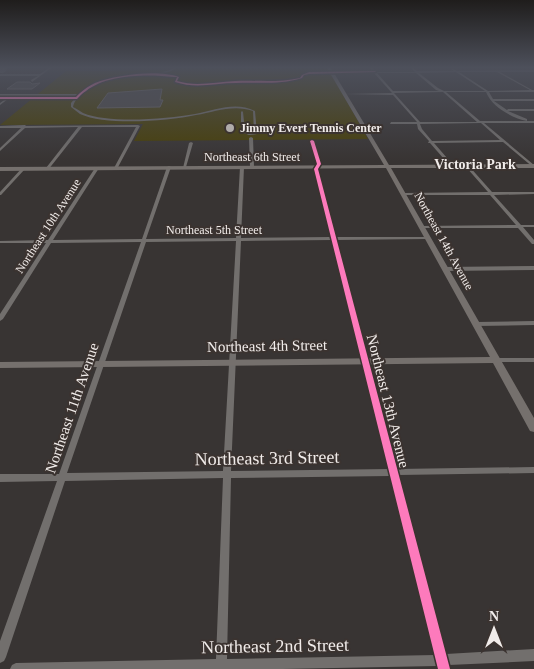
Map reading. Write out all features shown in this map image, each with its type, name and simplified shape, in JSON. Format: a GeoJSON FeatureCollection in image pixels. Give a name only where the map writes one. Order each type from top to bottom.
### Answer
{"type":"FeatureCollection","features":[{"type":"Feature","properties":{"kind":"street"},"geometry":{"type":"LineString","coordinates":[[76,99],[72,104],[74,110],[89,116],[113,120],[157,119],[227,109],[246,108],[254,111]]}},
{"type":"Feature","properties":{"kind":"street","name":"Northeast 14th Avenue"},"geometry":{"type":"LineString","coordinates":[[348,99],[404,194],[534,428]]}},
{"type":"Feature","properties":{"kind":"street"},"geometry":{"type":"LineString","coordinates":[[398,99],[429,142],[452,166]]}},
{"type":"Feature","properties":{"kind":"street"},"geometry":{"type":"LineString","coordinates":[[453,99],[534,166]]}},
{"type":"Feature","properties":{"kind":"street"},"geometry":{"type":"LineString","coordinates":[[492,100],[534,100]]}},
{"type":"Feature","properties":{"kind":"street"},"geometry":{"type":"LineString","coordinates":[[492,100],[506,110],[533,123]]}},
{"type":"Feature","properties":{"kind":"street"},"geometry":{"type":"LineString","coordinates":[[227,109],[242,112],[254,111]]}},
{"type":"Feature","properties":{"kind":"street"},"geometry":{"type":"LineString","coordinates":[[506,110],[534,110]]}},
{"type":"Feature","properties":{"kind":"street"},"geometry":{"type":"LineString","coordinates":[[242,112],[243,132],[253,134],[256,132],[254,111]]}},
{"type":"Feature","properties":{"kind":"street"},"geometry":{"type":"LineString","coordinates":[[391,123],[533,123]]}},
{"type":"Feature","properties":{"kind":"street"},"geometry":{"type":"LineString","coordinates":[[0,150],[25,126]]}},
{"type":"Feature","properties":{"kind":"street"},"geometry":{"type":"LineString","coordinates":[[47,169],[82,126]]}},
{"type":"Feature","properties":{"kind":"street"},"geometry":{"type":"LineString","coordinates":[[0,127],[138,126],[116,168]]}},
{"type":"Feature","properties":{"kind":"street"},"geometry":{"type":"LineString","coordinates":[[251,138],[252,166]]}},
{"type":"Feature","properties":{"kind":"street","name":"Northeast 13th Avenue"},"geometry":{"type":"LineString","coordinates":[[312,141],[319,164],[316,169],[443,665]]}},
{"type":"Feature","properties":{"kind":"street"},"geometry":{"type":"LineString","coordinates":[[429,142],[504,141]]}},
{"type":"Feature","properties":{"kind":"street"},"geometry":{"type":"LineString","coordinates":[[184,167],[192,143]]}},
{"type":"Feature","properties":{"kind":"street","name":"Northeast 6th Street"},"geometry":{"type":"LineString","coordinates":[[0,169],[252,166],[534,166]]}},
{"type":"Feature","properties":{"kind":"street"},"geometry":{"type":"LineString","coordinates":[[467,166],[534,243]]}},
{"type":"Feature","properties":{"kind":"street","name":"Northeast 11th Avenue"},"geometry":{"type":"LineString","coordinates":[[0,657],[169,167]]}},
{"type":"Feature","properties":{"kind":"street"},"geometry":{"type":"LineString","coordinates":[[221,667],[227,474],[242,167]]}},
{"type":"Feature","properties":{"kind":"street","name":"Northeast 10th Avenue"},"geometry":{"type":"LineString","coordinates":[[0,319],[97,168]]}},
{"type":"Feature","properties":{"kind":"street"},"geometry":{"type":"LineString","coordinates":[[0,194],[23,169]]}},
{"type":"Feature","properties":{"kind":"street"},"geometry":{"type":"LineString","coordinates":[[404,194],[534,193]]}},
{"type":"Feature","properties":{"kind":"street"},"geometry":{"type":"LineString","coordinates":[[421,227],[534,226]]}},
{"type":"Feature","properties":{"kind":"street","name":"Northeast 5th Street"},"geometry":{"type":"LineString","coordinates":[[0,242],[427,238]]}},
{"type":"Feature","properties":{"kind":"street"},"geometry":{"type":"LineString","coordinates":[[445,269],[534,268]]}},
{"type":"Feature","properties":{"kind":"street"},"geometry":{"type":"LineString","coordinates":[[476,324],[534,323]]}},
{"type":"Feature","properties":{"kind":"street","name":"Northeast 4th Street"},"geometry":{"type":"LineString","coordinates":[[0,365],[233,361],[534,360]]}},
{"type":"Feature","properties":{"kind":"street","name":"Northeast 3rd Street"},"geometry":{"type":"LineString","coordinates":[[0,478],[534,470]]}},
{"type":"Feature","properties":{"kind":"street","name":"Northeast 2nd Street"},"geometry":{"type":"LineString","coordinates":[[16,669],[443,665],[534,655]]}},
{"type":"Feature","properties":{"kind":"shaded area"},"geometry":{"type":"Polygon","coordinates":[[[32,99],[346,99],[368,139],[134,141],[143,124],[0,125],[32,99]]]}},
{"type":"Feature","properties":{"kind":"building"},"geometry":{"type":"Polygon","coordinates":[[[103,99],[163,100],[160,107],[97,108],[103,99]]]}},
{"type":"Feature","properties":{"kind":"cycle path"},"geometry":{"type":"LineString","coordinates":[[312,141],[319,164],[316,169],[444,669]]}},
{"type":"Feature","properties":{"kind":"place","name":"Jimmy Evert Tennis Center"},"geometry":{"type":"Point","coordinates":[230,128]}},
{"type":"Feature","properties":{"kind":"district","name":"Victoria Park"},"geometry":{"type":"Point","coordinates":[475,164]}}]}
